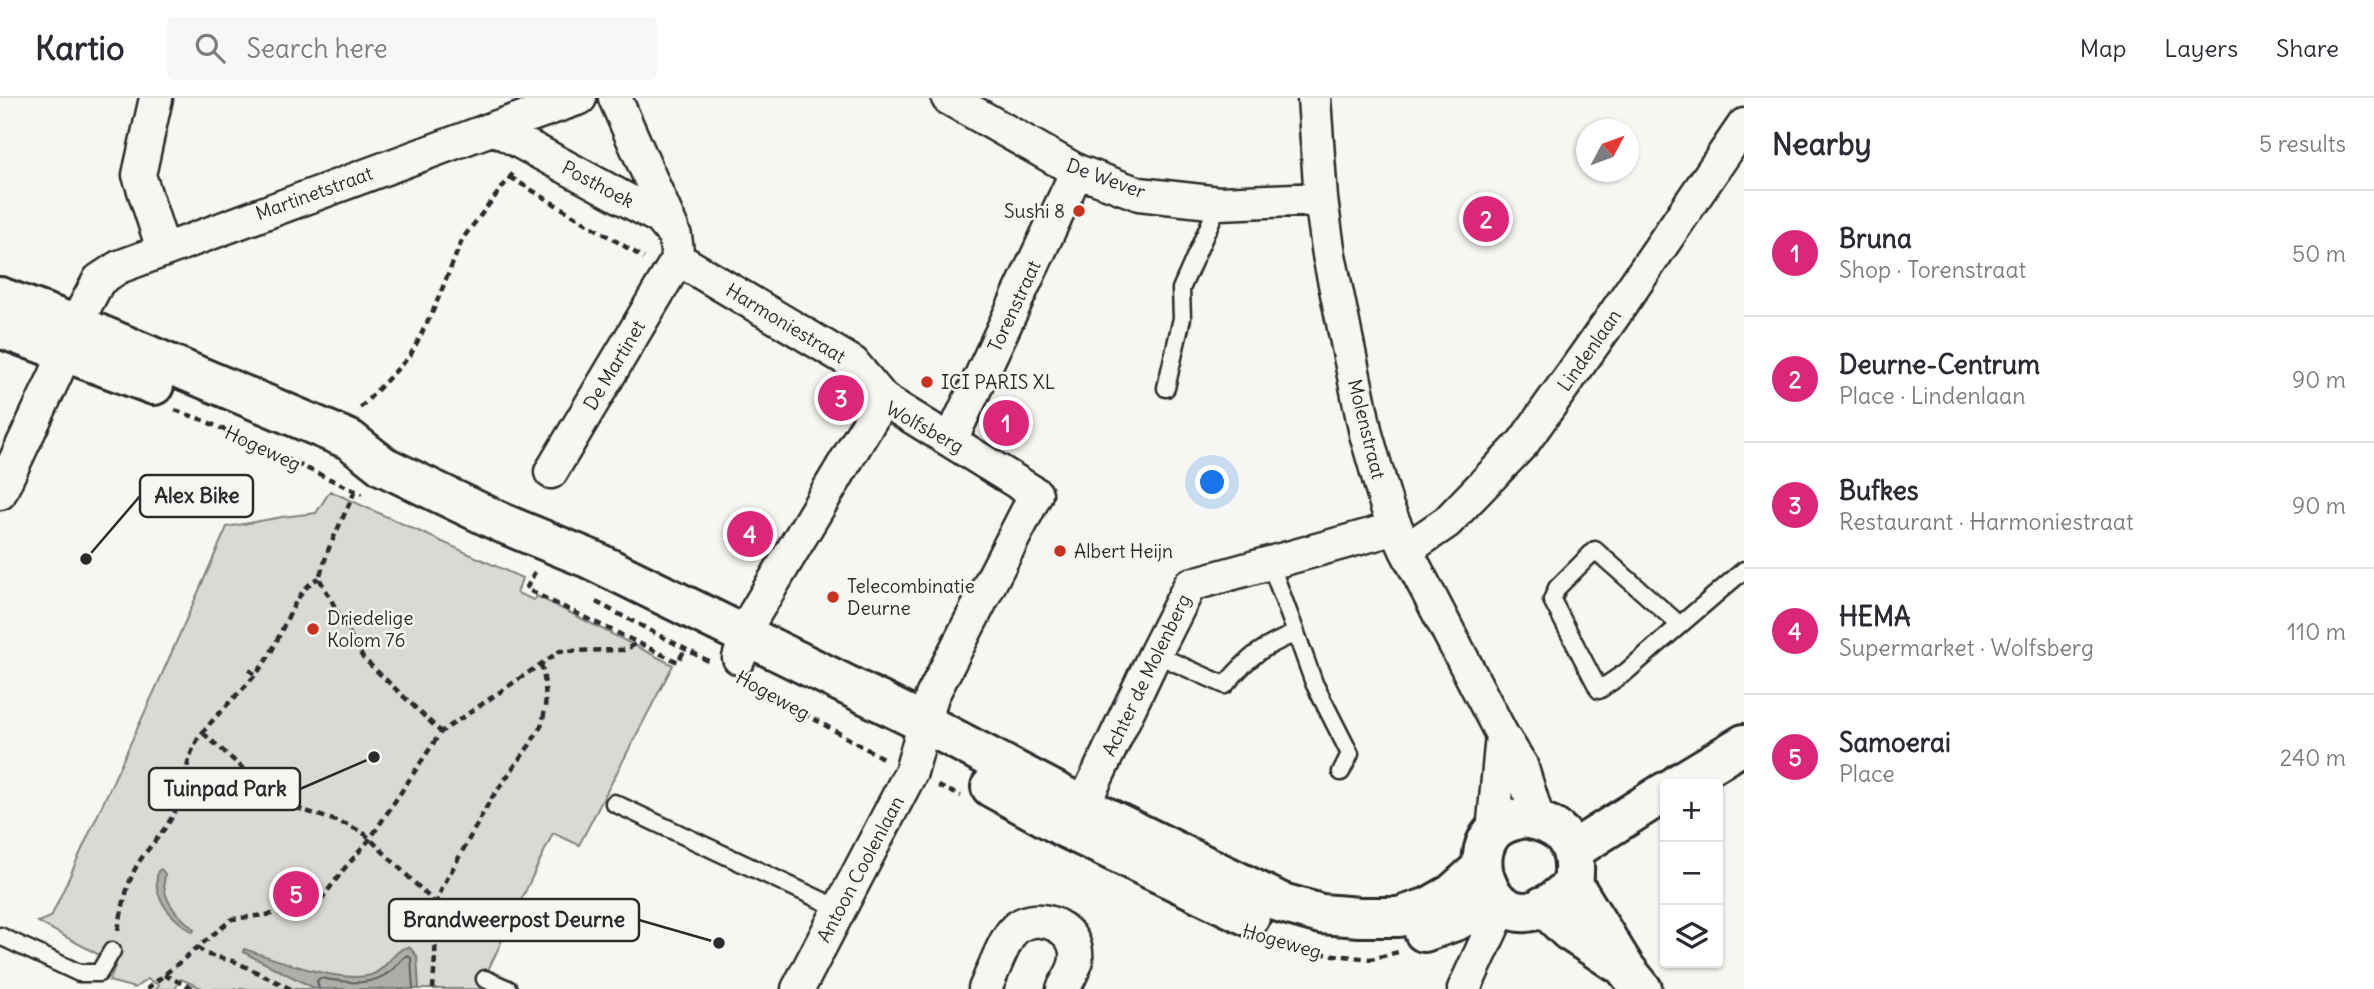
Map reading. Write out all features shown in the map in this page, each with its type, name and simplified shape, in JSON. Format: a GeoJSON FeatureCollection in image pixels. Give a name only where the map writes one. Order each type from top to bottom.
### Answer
{"type":"FeatureCollection","features":[{"type":"Feature","properties":{"kind":"street"},"geometry":{"type":"LineString","coordinates":[[156,98],[139,175],[163,249]]}},
{"type":"Feature","properties":{"kind":"street"},"geometry":{"type":"LineString","coordinates":[[615,98],[674,256]]}},
{"type":"Feature","properties":{"kind":"street","name":"De Wever"},"geometry":{"type":"LineString","coordinates":[[948,98],[1077,171],[1139,194],[1219,204],[1321,199]]}},
{"type":"Feature","properties":{"kind":"street","name":"Molenstraat"},"geometry":{"type":"LineString","coordinates":[[1314,98],[1321,199],[1329,255],[1366,434],[1387,507],[1502,736],[1521,765],[1557,858],[1569,931],[1633,978]]}},
{"type":"Feature","properties":{"kind":"street","name":"Martinetstraat"},"geometry":{"type":"LineString","coordinates":[[0,492],[99,280],[119,267],[163,249],[574,99]]}},
{"type":"Feature","properties":{"kind":"street","name":"Lindenlaan"},"geometry":{"type":"LineString","coordinates":[[1401,539],[1447,522],[1523,443],[1744,125]]}},
{"type":"Feature","properties":{"kind":"street","name":"Posthoek"},"geometry":{"type":"LineString","coordinates":[[494,128],[660,218],[674,256]]}},
{"type":"Feature","properties":{"kind":"street","name":"Torenstraat"},"geometry":{"type":"LineString","coordinates":[[951,440],[1077,171]]}},
{"type":"Feature","properties":{"kind":"street","name":"Harmoniestraat"},"geometry":{"type":"LineString","coordinates":[[674,256],[853,363],[883,399]]}},
{"type":"Feature","properties":{"kind":"street","name":"De Martinet"},"geometry":{"type":"LineString","coordinates":[[551,472],[674,256]]}},
{"type":"Feature","properties":{"kind":"street"},"geometry":{"type":"LineString","coordinates":[[0,297],[71,338]]}},
{"type":"Feature","properties":{"kind":"street"},"geometry":{"type":"LineString","coordinates":[[0,328],[71,338]]}},
{"type":"Feature","properties":{"kind":"street","name":"Hogeweg"},"geometry":{"type":"LineString","coordinates":[[71,338],[350,440],[375,481],[502,523],[655,621],[862,715],[919,748],[1066,829],[1271,927],[1315,939],[1358,943],[1395,940],[1458,920],[1481,907],[1499,915],[1531,911],[1557,858],[1522,818],[1506,822],[1452,894],[1429,907],[1399,917],[1360,918],[1321,914],[1282,903],[1083,806],[919,748]]}},
{"type":"Feature","properties":{"kind":"street","name":"Wolfsberg"},"geometry":{"type":"LineString","coordinates":[[737,660],[752,618],[883,399],[1036,494],[932,696],[919,748]]}},
{"type":"Feature","properties":{"kind":"street","name":"Achter de Molenberg"},"geometry":{"type":"LineString","coordinates":[[1083,806],[1191,585],[1270,563],[1401,539]]}},
{"type":"Feature","properties":{"kind":"street"},"geometry":{"type":"LineString","coordinates":[[1464,989],[1499,915],[1492,896],[1488,849],[1502,736]]}},
{"type":"Feature","properties":{"kind":"street"},"geometry":{"type":"LineString","coordinates":[[1686,779],[1744,744]]}},
{"type":"Feature","properties":{"kind":"street","name":"Antoon Coolenlaan"},"geometry":{"type":"LineString","coordinates":[[798,989],[919,748]]}},
{"type":"Feature","properties":{"kind":"street"},"geometry":{"type":"LineString","coordinates":[[1557,858],[1655,798]]}},
{"type":"Feature","properties":{"kind":"street"},"geometry":{"type":"LineString","coordinates":[[985,989],[1013,931],[1029,921],[1047,921],[1064,929],[1074,945],[1076,964],[1063,989]]}},
{"type":"Feature","properties":{"kind":"lane"},"geometry":{"type":"LineString","coordinates":[[1166,388],[1181,318],[1181,289],[1219,204]]}},
{"type":"Feature","properties":{"kind":"lane"},"geometry":{"type":"LineString","coordinates":[[1680,625],[1595,550],[1557,588],[1552,600],[1599,690],[1626,672],[1744,570]]}},
{"type":"Feature","properties":{"kind":"lane"},"geometry":{"type":"LineString","coordinates":[[1270,563],[1314,683],[1350,754],[1341,772]]}},
{"type":"Feature","properties":{"kind":"lane"},"geometry":{"type":"LineString","coordinates":[[1155,654],[1225,685],[1248,658],[1268,645],[1296,633]]}},
{"type":"Feature","properties":{"kind":"lane"},"geometry":{"type":"LineString","coordinates":[[614,803],[840,909]]}},
{"type":"Feature","properties":{"kind":"lane"},"geometry":{"type":"LineString","coordinates":[[0,936],[79,973],[99,973],[112,951]]}},
{"type":"Feature","properties":{"kind":"lane"},"geometry":{"type":"LineString","coordinates":[[485,979],[508,989]]}},
{"type":"Feature","properties":{"kind":"path"},"geometry":{"type":"LineString","coordinates":[[354,418],[358,409],[410,356],[433,311],[463,238],[530,148]]}},
{"type":"Feature","properties":{"kind":"path"},"geometry":{"type":"LineString","coordinates":[[510,177],[674,256]]}},
{"type":"Feature","properties":{"kind":"path","name":"Hogeweg"},"geometry":{"type":"LineString","coordinates":[[163,406],[203,420],[355,491],[375,481]]}},
{"type":"Feature","properties":{"kind":"path"},"geometry":{"type":"LineString","coordinates":[[355,491],[329,548],[319,578],[363,658],[441,732]]}},
{"type":"Feature","properties":{"kind":"path"},"geometry":{"type":"LineString","coordinates":[[523,567],[544,576]]}},
{"type":"Feature","properties":{"kind":"path"},"geometry":{"type":"LineString","coordinates":[[535,572],[526,589],[678,662],[685,648]]}},
{"type":"Feature","properties":{"kind":"path"},"geometry":{"type":"LineString","coordinates":[[112,951],[130,879],[140,860],[170,822],[192,752],[203,733],[256,675],[280,637],[303,590],[310,582],[319,578]]}},
{"type":"Feature","properties":{"kind":"path","name":"Hogeweg"},"geometry":{"type":"LineString","coordinates":[[588,598],[685,648],[737,660],[789,702],[865,749],[919,748],[955,795],[965,797]]}},
{"type":"Feature","properties":{"kind":"path"},"geometry":{"type":"LineString","coordinates":[[147,989],[232,919],[314,909],[370,839],[441,732],[559,651],[624,649],[638,643]]}},
{"type":"Feature","properties":{"kind":"path"},"geometry":{"type":"LineString","coordinates":[[433,989],[436,904],[474,828],[541,726],[546,710],[541,663]]}},
{"type":"Feature","properties":{"kind":"path"},"geometry":{"type":"LineString","coordinates":[[249,670],[256,675]]}},
{"type":"Feature","properties":{"kind":"path"},"geometry":{"type":"LineString","coordinates":[[203,733],[282,803],[348,825],[370,839],[436,904]]}},
{"type":"Feature","properties":{"kind":"path","name":"Hogeweg"},"geometry":{"type":"LineString","coordinates":[[1266,937],[1315,953],[1371,959],[1400,951]]}},
{"type":"Feature","properties":{"kind":"path"},"geometry":{"type":"LineString","coordinates":[[198,947],[205,954],[236,962],[290,989]]}},
{"type":"Feature","properties":{"kind":"path"},"geometry":{"type":"LineString","coordinates":[[164,975],[194,989]]}},
{"type":"Feature","properties":{"kind":"shaded area"},"geometry":{"type":"Polygon","coordinates":[[[330,491],[522,578],[517,593],[534,600],[537,596],[673,665],[579,845],[553,833],[479,989],[204,989],[181,979],[175,989],[156,989],[159,985],[147,979],[135,988],[109,981],[116,964],[38,922],[51,917],[227,527],[316,513],[330,491]]]}},
{"type":"Feature","properties":{"kind":"water"},"geometry":{"type":"Polygon","coordinates":[[[161,869],[165,874],[167,898],[181,918],[194,929],[193,932],[171,914],[160,899],[157,881],[158,871],[161,869]]]}},
{"type":"Feature","properties":{"kind":"water"},"geometry":{"type":"Polygon","coordinates":[[[409,947],[417,956],[419,989],[316,989],[243,952],[244,949],[325,973],[358,977],[377,972],[399,951],[409,947]]]}},
{"type":"Feature","properties":{"kind":"place","name":"Sushi 8"},"geometry":{"type":"Point","coordinates":[1079,211]}},
{"type":"Feature","properties":{"kind":"place","name":"Deurne-Centrum"},"geometry":{"type":"Point","coordinates":[1486,219]}},
{"type":"Feature","properties":{"kind":"place","name":"ICI PARIS XL"},"geometry":{"type":"Point","coordinates":[927,382]}},
{"type":"Feature","properties":{"kind":"place","name":"Bufkes"},"geometry":{"type":"Point","coordinates":[841,398]}},
{"type":"Feature","properties":{"kind":"place","name":"Bruna"},"geometry":{"type":"Point","coordinates":[1006,423]}},
{"type":"Feature","properties":{"kind":"place","name":"HEMA"},"geometry":{"type":"Point","coordinates":[750,534]}},
{"type":"Feature","properties":{"kind":"place","name":"Albert Heijn"},"geometry":{"type":"Point","coordinates":[1060,551]}},
{"type":"Feature","properties":{"kind":"place","name":"Alex Bike"},"geometry":{"type":"Point","coordinates":[86,559]}},
{"type":"Feature","properties":{"kind":"place","name":"Telecombinatie Deurne"},"geometry":{"type":"Point","coordinates":[833,597]}},
{"type":"Feature","properties":{"kind":"place","name":"Driedelige Kolom 76"},"geometry":{"type":"Point","coordinates":[313,629]}},
{"type":"Feature","properties":{"kind":"place","name":"Tuinpad Park"},"geometry":{"type":"Point","coordinates":[374,757]}},
{"type":"Feature","properties":{"kind":"place","name":"Samoerai"},"geometry":{"type":"Point","coordinates":[296,894]}},
{"type":"Feature","properties":{"kind":"place","name":"Brandweerpost Deurne"},"geometry":{"type":"Point","coordinates":[719,943]}}]}
